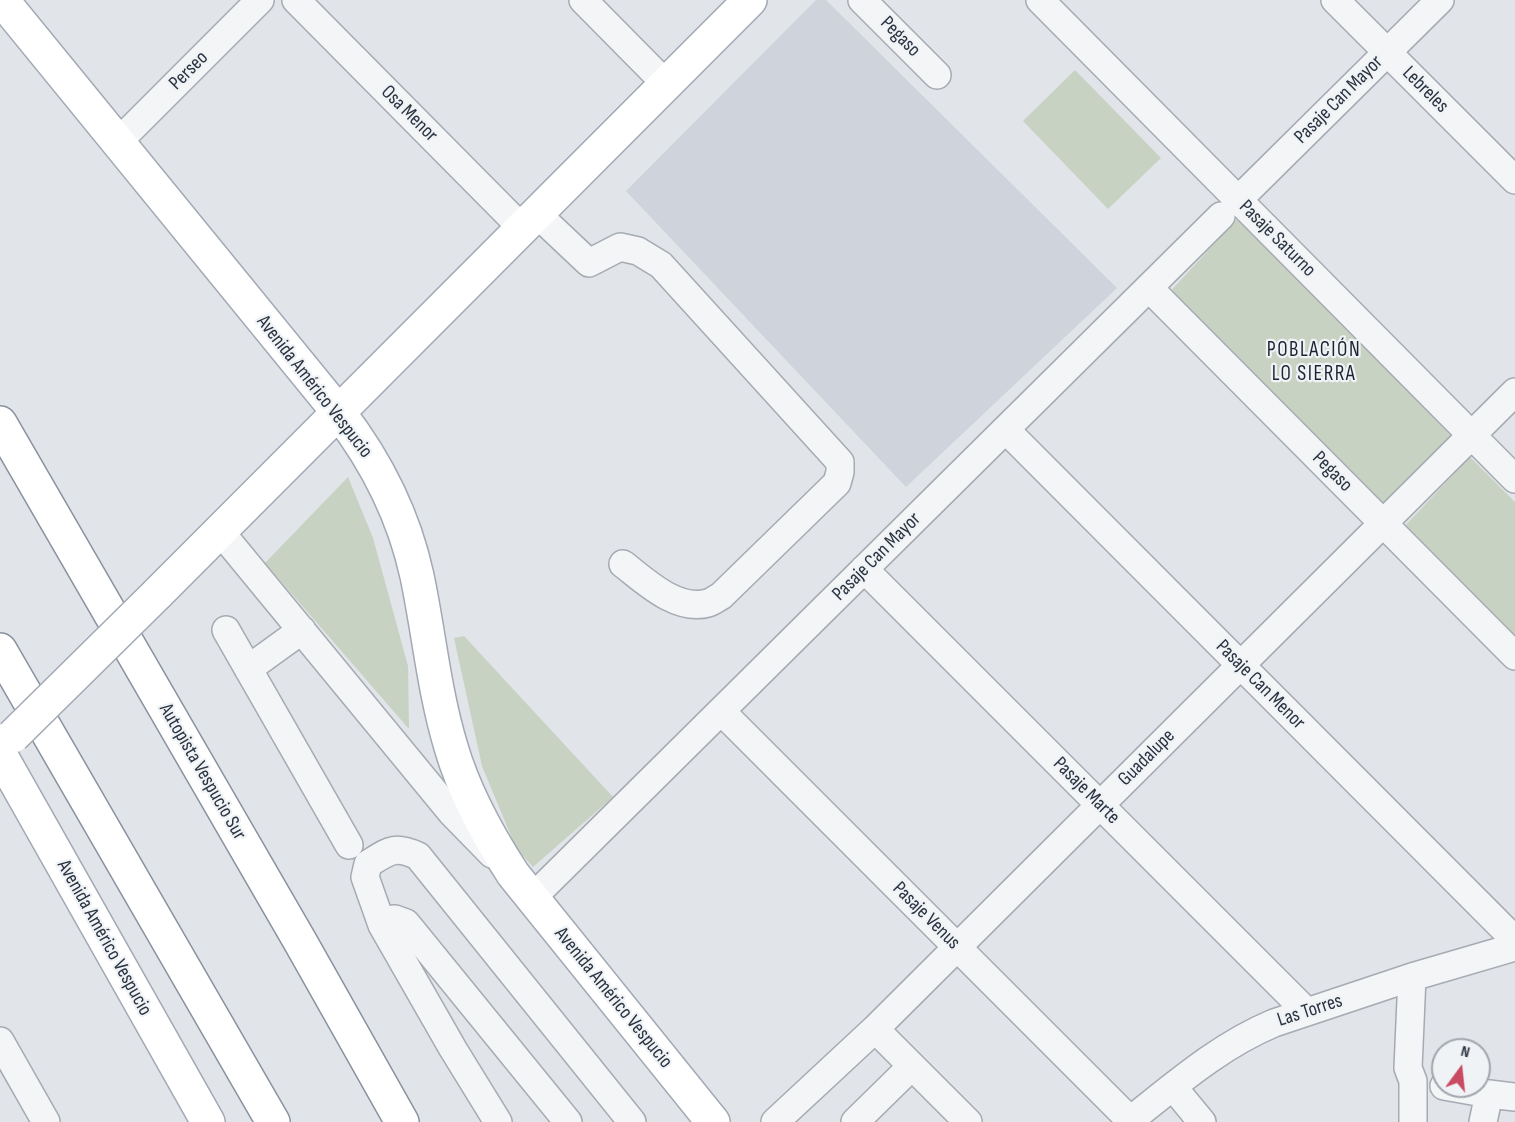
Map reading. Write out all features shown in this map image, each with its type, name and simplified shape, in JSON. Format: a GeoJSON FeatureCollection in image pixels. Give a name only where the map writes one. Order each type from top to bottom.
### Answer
{"type":"FeatureCollection","features":[{"type":"Feature","properties":{"kind":"main road","name":"Avenida Américo Vespucio"},"geometry":{"type":"LineString","coordinates":[[2,0],[339,413],[370,458],[398,514],[417,576],[451,747],[475,809],[494,845],[522,886],[713,1122]]}},
{"type":"Feature","properties":{"kind":"main road"},"geometry":{"type":"LineString","coordinates":[[4,746],[750,0]]}},
{"type":"Feature","properties":{"kind":"main road","name":"Autopista Vespucio Sur"},"geometry":{"type":"LineString","coordinates":[[0,423],[402,1122]]}},
{"type":"Feature","properties":{"kind":"main road"},"geometry":{"type":"LineString","coordinates":[[0,650],[273,1122]]}},
{"type":"Feature","properties":{"kind":"main road","name":"Avenida Américo Vespucio"},"geometry":{"type":"LineString","coordinates":[[4,746],[208,1122]]}},
{"type":"Feature","properties":{"kind":"street","name":"Perseo"},"geometry":{"type":"LineString","coordinates":[[118,142],[260,0]]}},
{"type":"Feature","properties":{"kind":"street","name":"Osa Menor"},"geometry":{"type":"LineString","coordinates":[[296,0],[529,221],[589,263],[621,247],[638,250],[661,265],[840,462],[837,483],[721,596],[708,603],[691,604],[668,598],[623,564]]}},
{"type":"Feature","properties":{"kind":"street"},"geometry":{"type":"LineString","coordinates":[[583,0],[666,84]]}},
{"type":"Feature","properties":{"kind":"street","name":"Pegaso"},"geometry":{"type":"LineString","coordinates":[[862,0],[937,75]]}},
{"type":"Feature","properties":{"kind":"street","name":"Pasaje Saturno"},"geometry":{"type":"LineString","coordinates":[[1040,0],[1229,208],[1472,435],[1515,479]]}},
{"type":"Feature","properties":{"kind":"street","name":"Lebreles"},"geometry":{"type":"LineString","coordinates":[[1335,0],[1515,180]]}},
{"type":"Feature","properties":{"kind":"street","name":"Pasaje Can Mayor"},"geometry":{"type":"LineString","coordinates":[[522,886],[721,711],[1440,0]]}},
{"type":"Feature","properties":{"kind":"street","name":"Pegaso"},"geometry":{"type":"LineString","coordinates":[[1149,288],[1515,656]]}},
{"type":"Feature","properties":{"kind":"street","name":"Guadalupe"},"geometry":{"type":"LineString","coordinates":[[775,1122],[875,1029],[1515,392]]}},
{"type":"Feature","properties":{"kind":"street","name":"Pasaje Can Menor"},"geometry":{"type":"LineString","coordinates":[[1005,430],[1515,940]]}},
{"type":"Feature","properties":{"kind":"street","name":"Avenida Américo Vespucio"},"geometry":{"type":"LineString","coordinates":[[219,530],[451,812],[522,886]]}},
{"type":"Feature","properties":{"kind":"street","name":"Pasaje Marte"},"geometry":{"type":"LineString","coordinates":[[864,569],[1307,1012]]}},
{"type":"Feature","properties":{"kind":"street"},"geometry":{"type":"LineString","coordinates":[[226,630],[349,844]]}},
{"type":"Feature","properties":{"kind":"street"},"geometry":{"type":"LineString","coordinates":[[248,669],[302,630]]}},
{"type":"Feature","properties":{"kind":"street","name":"Pasaje Venus"},"geometry":{"type":"LineString","coordinates":[[721,711],[1129,1121]]}},
{"type":"Feature","properties":{"kind":"street"},"geometry":{"type":"LineString","coordinates":[[498,1122],[382,925],[365,877],[368,864],[393,849],[406,850],[418,856],[632,1122]]}},
{"type":"Feature","properties":{"kind":"street"},"geometry":{"type":"LineString","coordinates":[[382,925],[387,920],[395,919],[406,923],[568,1122]]}},
{"type":"Feature","properties":{"kind":"street","name":"Las Torres"},"geometry":{"type":"LineString","coordinates":[[1129,1121],[1207,1060],[1240,1038],[1274,1023],[1412,977],[1515,947]]}},
{"type":"Feature","properties":{"kind":"street"},"geometry":{"type":"LineString","coordinates":[[1412,977],[1408,1068],[1413,1081],[1413,1122]]}},
{"type":"Feature","properties":{"kind":"street"},"geometry":{"type":"LineString","coordinates":[[875,1029],[956,1118]]}},
{"type":"Feature","properties":{"kind":"street"},"geometry":{"type":"LineString","coordinates":[[0,1041],[46,1122]]}},
{"type":"Feature","properties":{"kind":"street"},"geometry":{"type":"LineString","coordinates":[[855,1122],[911,1067]]}},
{"type":"Feature","properties":{"kind":"street"},"geometry":{"type":"LineString","coordinates":[[1413,1081],[1431,1084]]}},
{"type":"Feature","properties":{"kind":"street"},"geometry":{"type":"LineString","coordinates":[[1173,1087],[1202,1122]]}},
{"type":"Feature","properties":{"kind":"street"},"geometry":{"type":"LineString","coordinates":[[1491,1094],[1515,1097]]}},
{"type":"Feature","properties":{"kind":"street"},"geometry":{"type":"LineString","coordinates":[[1483,1122],[1488,1098]]}},
{"type":"Feature","properties":{"kind":"shaded area"},"geometry":{"type":"Polygon","coordinates":[[[816,0],[826,0],[1117,288],[906,487],[626,191],[816,0]]]}},
{"type":"Feature","properties":{"kind":"green space"},"geometry":{"type":"Polygon","coordinates":[[[1075,70],[1161,158],[1108,209],[1023,121],[1075,70]]]}},
{"type":"Feature","properties":{"kind":"green space"},"geometry":{"type":"Polygon","coordinates":[[[1240,216],[1453,438],[1381,507],[1166,296],[1240,216]]]}},
{"type":"Feature","properties":{"kind":"green space"},"geometry":{"type":"Polygon","coordinates":[[[1470,457],[1515,502],[1515,644],[1401,530],[1470,457]]]}},
{"type":"Feature","properties":{"kind":"green space"},"geometry":{"type":"Polygon","coordinates":[[[348,477],[373,538],[408,666],[409,729],[265,563],[348,477]]]}},
{"type":"Feature","properties":{"kind":"green space"},"geometry":{"type":"Polygon","coordinates":[[[464,636],[613,797],[533,867],[516,848],[482,766],[454,638],[464,636]]]}},
{"type":"Feature","properties":{"kind":"district","name":"POBLACIÓN LO SIERRA"},"geometry":{"type":"Point","coordinates":[1314,363]}}]}
